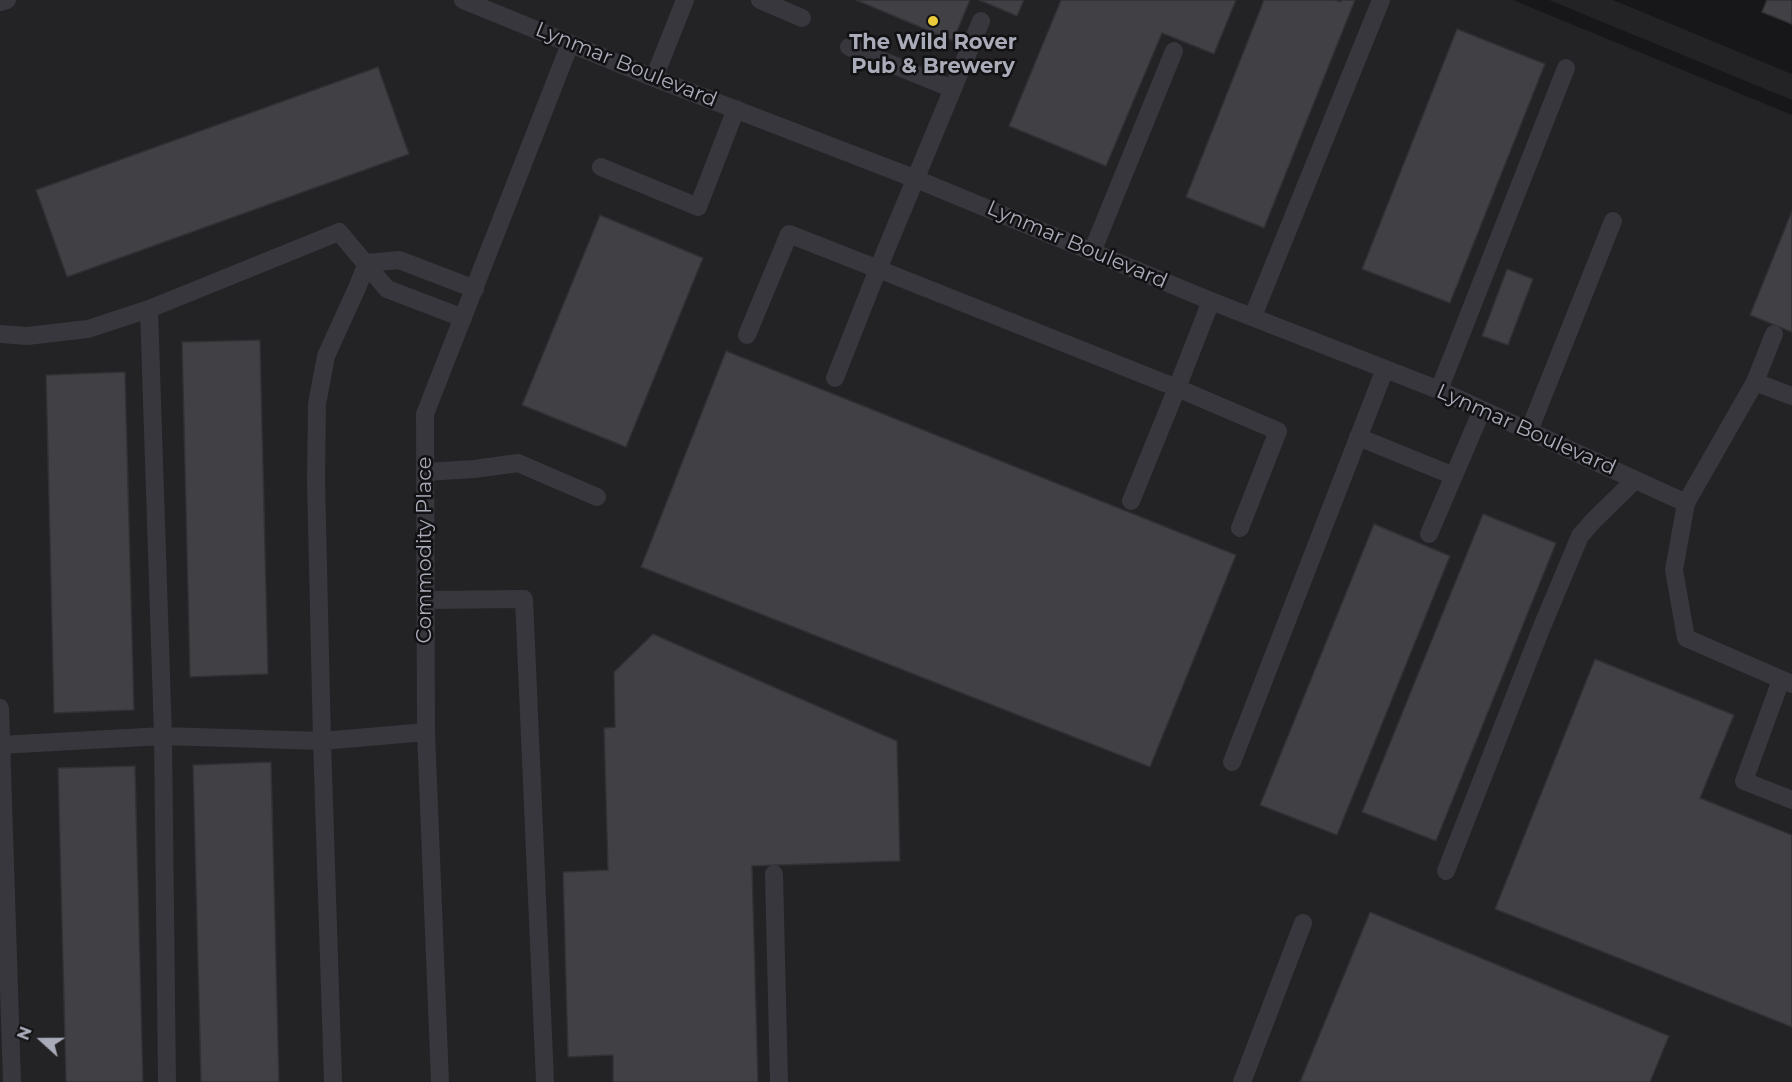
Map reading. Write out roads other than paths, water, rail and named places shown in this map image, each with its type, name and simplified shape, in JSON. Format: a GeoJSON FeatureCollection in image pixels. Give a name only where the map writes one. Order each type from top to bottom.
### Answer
{"type":"FeatureCollection","features":[{"type":"Feature","properties":{"kind":"lane","name":"Lynmar Boulevard"},"geometry":{"type":"LineString","coordinates":[[463,0],[485,4],[570,44],[654,78],[916,179],[1211,301],[1439,390],[1686,503]]}},
{"type":"Feature","properties":{"kind":"lane"},"geometry":{"type":"LineString","coordinates":[[654,78],[685,0]]}},
{"type":"Feature","properties":{"kind":"lane"},"geometry":{"type":"LineString","coordinates":[[760,0],[802,18]]}},
{"type":"Feature","properties":{"kind":"lane"},"geometry":{"type":"LineString","coordinates":[[1253,316],[1381,0]]}},
{"type":"Feature","properties":{"kind":"lane"},"geometry":{"type":"LineString","coordinates":[[835,378],[981,21]]}},
{"type":"Feature","properties":{"kind":"lane","name":"Commodity Place"},"geometry":{"type":"LineString","coordinates":[[440,1082],[426,732],[425,414],[570,44]]}},
{"type":"Feature","properties":{"kind":"lane"},"geometry":{"type":"LineString","coordinates":[[849,47],[953,89]]}},
{"type":"Feature","properties":{"kind":"lane"},"geometry":{"type":"LineString","coordinates":[[1092,252],[1174,51]]}},
{"type":"Feature","properties":{"kind":"lane"},"geometry":{"type":"LineString","coordinates":[[1439,390],[1566,68]]}},
{"type":"Feature","properties":{"kind":"lane"},"geometry":{"type":"LineString","coordinates":[[601,167],[698,207],[736,109]]}},
{"type":"Feature","properties":{"kind":"lane"},"geometry":{"type":"LineString","coordinates":[[1529,432],[1613,221]]}},
{"type":"Feature","properties":{"kind":"lane"},"geometry":{"type":"LineString","coordinates":[[0,334],[27,336],[88,329],[149,309],[339,232],[387,289],[463,318]]}},
{"type":"Feature","properties":{"kind":"lane"},"geometry":{"type":"LineString","coordinates":[[747,335],[789,234],[1278,430],[1240,528]]}},
{"type":"Feature","properties":{"kind":"lane"},"geometry":{"type":"LineString","coordinates":[[367,264],[399,260],[475,289]]}},
{"type":"Feature","properties":{"kind":"lane"},"geometry":{"type":"LineString","coordinates":[[333,1082],[322,741],[316,480],[317,404],[326,356],[367,264]]}},
{"type":"Feature","properties":{"kind":"lane"},"geometry":{"type":"LineString","coordinates":[[1131,501],[1211,301]]}},
{"type":"Feature","properties":{"kind":"lane"},"geometry":{"type":"LineString","coordinates":[[149,309],[163,736],[167,1082]]}},
{"type":"Feature","properties":{"kind":"lane"},"geometry":{"type":"LineString","coordinates":[[1774,334],[1755,382],[1686,503],[1674,570],[1686,638],[1786,682],[1744,781],[1792,800]]}},
{"type":"Feature","properties":{"kind":"lane"},"geometry":{"type":"LineString","coordinates":[[1232,762],[1385,369]]}},
{"type":"Feature","properties":{"kind":"lane"},"geometry":{"type":"LineString","coordinates":[[1755,382],[1792,396]]}},
{"type":"Feature","properties":{"kind":"lane"},"geometry":{"type":"LineString","coordinates":[[1429,534],[1482,410]]}},
{"type":"Feature","properties":{"kind":"lane"},"geometry":{"type":"LineString","coordinates":[[1358,437],[1454,476]]}},
{"type":"Feature","properties":{"kind":"lane"},"geometry":{"type":"LineString","coordinates":[[425,472],[518,463],[597,497]]}},
{"type":"Feature","properties":{"kind":"lane"},"geometry":{"type":"LineString","coordinates":[[1446,871],[1536,640],[1580,536],[1593,520],[1635,480]]}},
{"type":"Feature","properties":{"kind":"lane"},"geometry":{"type":"LineString","coordinates":[[425,600],[524,599],[545,1082]]}},
{"type":"Feature","properties":{"kind":"lane"},"geometry":{"type":"LineString","coordinates":[[0,708],[12,1082]]}},
{"type":"Feature","properties":{"kind":"lane"},"geometry":{"type":"LineString","coordinates":[[1,745],[163,736],[322,741],[426,732]]}},
{"type":"Feature","properties":{"kind":"lane"},"geometry":{"type":"LineString","coordinates":[[774,874],[779,1082]]}},
{"type":"Feature","properties":{"kind":"lane"},"geometry":{"type":"LineString","coordinates":[[1242,1082],[1303,923]]}},
{"type":"Feature","properties":{"kind":"place","name":"The Wild Rover Pub & Brewery"},"geometry":{"type":"Point","coordinates":[933,21]}}]}
